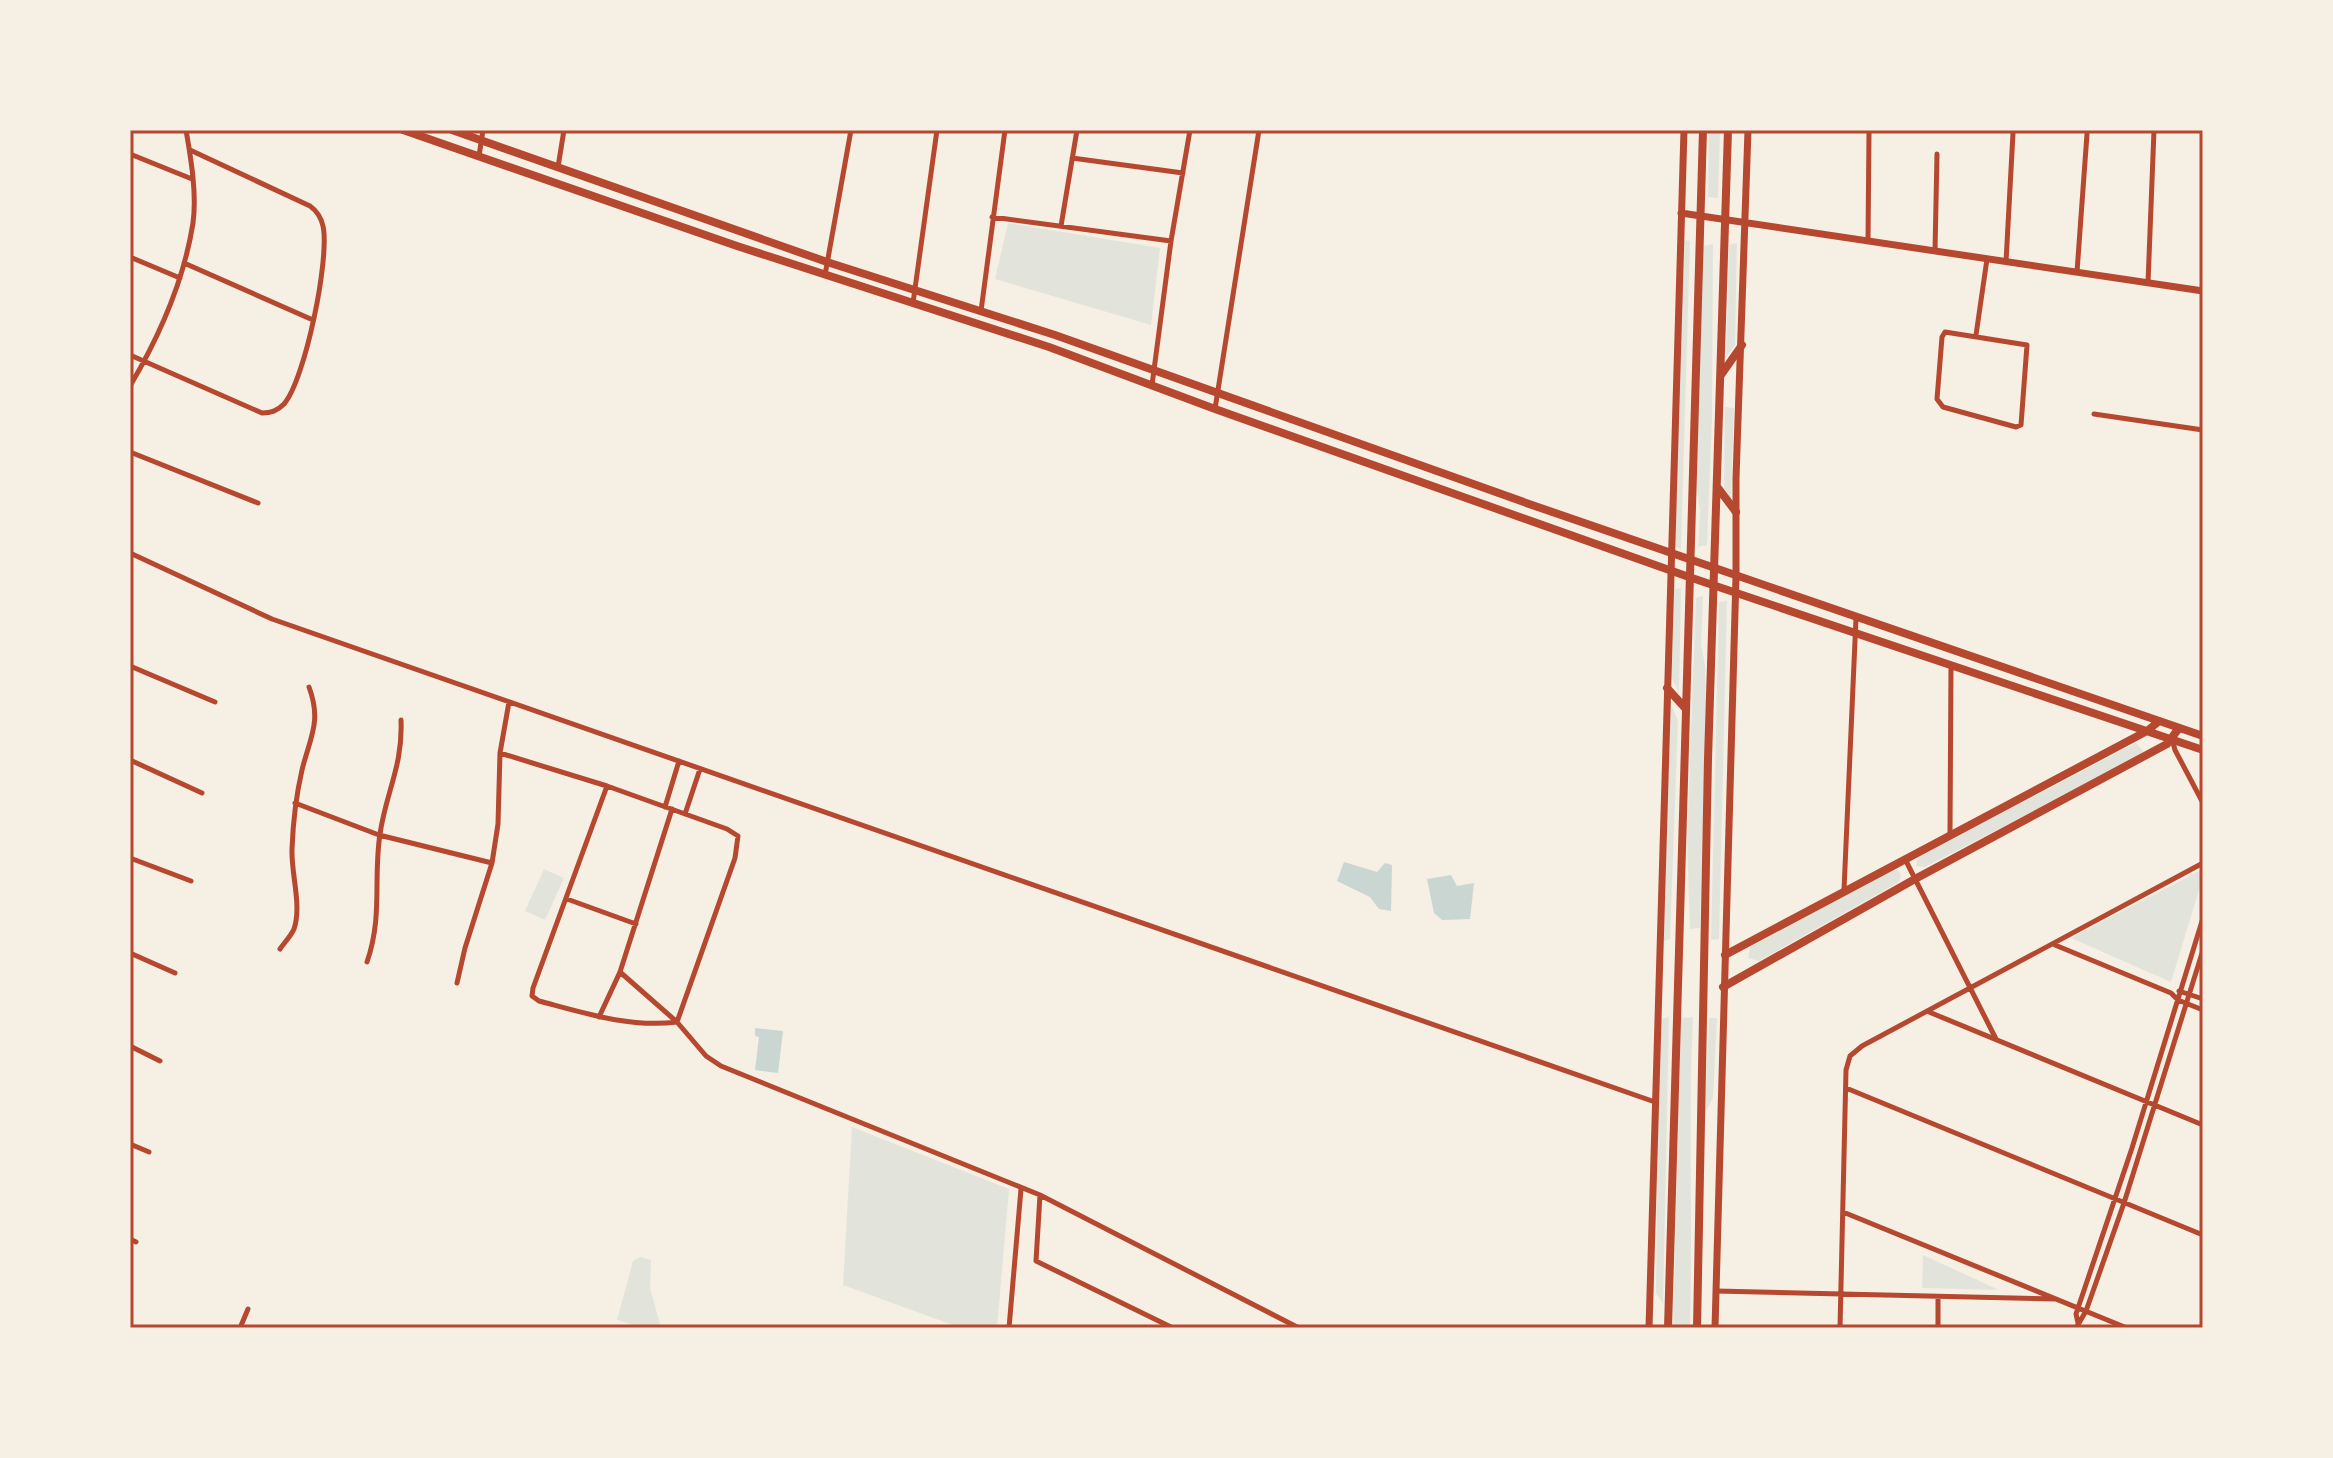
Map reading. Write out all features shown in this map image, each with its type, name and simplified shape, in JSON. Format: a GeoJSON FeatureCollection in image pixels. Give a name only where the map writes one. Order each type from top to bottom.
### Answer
{"type":"FeatureCollection","features":[{"type":"Feature","properties":{"kind":"main road"},"geometry":{"type":"LineString","coordinates":[[403,130],[737,246],[1049,347],[1689,577],[2203,750]]}},
{"type":"Feature","properties":{"kind":"main road"},"geometry":{"type":"LineString","coordinates":[[452,130],[2203,736]]}},
{"type":"Feature","properties":{"kind":"main road"},"geometry":{"type":"LineString","coordinates":[[1668,1328],[1703,130]]}},
{"type":"Feature","properties":{"kind":"main road"},"geometry":{"type":"LineString","coordinates":[[1697,1328],[1708,775],[1728,130]]}},
{"type":"Feature","properties":{"kind":"main road"},"geometry":{"type":"LineString","coordinates":[[737,246],[742,232]]}},
{"type":"Feature","properties":{"kind":"main road"},"geometry":{"type":"LineString","coordinates":[[1721,376],[1742,345]]}},
{"type":"Feature","properties":{"kind":"main road"},"geometry":{"type":"LineString","coordinates":[[1718,488],[1736,512]]}},
{"type":"Feature","properties":{"kind":"main road"},"geometry":{"type":"LineString","coordinates":[[1667,688],[1686,709]]}},
{"type":"Feature","properties":{"kind":"main road"},"geometry":{"type":"LineString","coordinates":[[1725,955],[2147,731],[2158,722]]}},
{"type":"Feature","properties":{"kind":"main road"},"geometry":{"type":"LineString","coordinates":[[1723,987],[2172,739],[2179,728]]}},
{"type":"Feature","properties":{"kind":"street"},"geometry":{"type":"LineString","coordinates":[[130,386],[145,362],[180,278],[193,222],[190,150],[186,130]]}},
{"type":"Feature","properties":{"kind":"street"},"geometry":{"type":"LineString","coordinates":[[479,157],[483,130]]}},
{"type":"Feature","properties":{"kind":"street"},"geometry":{"type":"LineString","coordinates":[[558,167],[564,130]]}},
{"type":"Feature","properties":{"kind":"street"},"geometry":{"type":"LineString","coordinates":[[825,275],[851,130]]}},
{"type":"Feature","properties":{"kind":"street"},"geometry":{"type":"LineString","coordinates":[[913,303],[937,130]]}},
{"type":"Feature","properties":{"kind":"street"},"geometry":{"type":"LineString","coordinates":[[981,311],[1005,130]]}},
{"type":"Feature","properties":{"kind":"street"},"geometry":{"type":"LineString","coordinates":[[1061,226],[1077,130]]}},
{"type":"Feature","properties":{"kind":"street"},"geometry":{"type":"LineString","coordinates":[[1152,386],[1171,241],[1190,130]]}},
{"type":"Feature","properties":{"kind":"street"},"geometry":{"type":"LineString","coordinates":[[1215,409],[1259,130]]}},
{"type":"Feature","properties":{"kind":"street"},"geometry":{"type":"LineString","coordinates":[[1649,1328],[1684,130]]}},
{"type":"Feature","properties":{"kind":"street"},"geometry":{"type":"LineString","coordinates":[[1715,1328],[1748,130]]}},
{"type":"Feature","properties":{"kind":"street"},"geometry":{"type":"LineString","coordinates":[[2148,283],[2154,130]]}},
{"type":"Feature","properties":{"kind":"street"},"geometry":{"type":"LineString","coordinates":[[1868,241],[1869,132]]}},
{"type":"Feature","properties":{"kind":"street"},"geometry":{"type":"LineString","coordinates":[[2006,262],[2013,133]]}},
{"type":"Feature","properties":{"kind":"street"},"geometry":{"type":"LineString","coordinates":[[2077,272],[2087,134]]}},
{"type":"Feature","properties":{"kind":"street"},"geometry":{"type":"LineString","coordinates":[[130,355],[262,413],[280,408],[294,389],[305,360],[324,238],[321,220],[315,210],[190,150]]}},
{"type":"Feature","properties":{"kind":"street"},"geometry":{"type":"LineString","coordinates":[[130,154],[192,179]]}},
{"type":"Feature","properties":{"kind":"street"},"geometry":{"type":"LineString","coordinates":[[1935,251],[1937,154]]}},
{"type":"Feature","properties":{"kind":"street"},"geometry":{"type":"LineString","coordinates":[[1072,158],[1183,173]]}},
{"type":"Feature","properties":{"kind":"street"},"geometry":{"type":"LineString","coordinates":[[1681,213],[2203,291]]}},
{"type":"Feature","properties":{"kind":"street"},"geometry":{"type":"LineString","coordinates":[[992,217],[1171,241]]}},
{"type":"Feature","properties":{"kind":"street"},"geometry":{"type":"LineString","coordinates":[[130,257],[180,278]]}},
{"type":"Feature","properties":{"kind":"street"},"geometry":{"type":"LineString","coordinates":[[1976,335],[1987,259]]}},
{"type":"Feature","properties":{"kind":"street"},"geometry":{"type":"LineString","coordinates":[[184,263],[313,320]]}},
{"type":"Feature","properties":{"kind":"street"},"geometry":{"type":"LineString","coordinates":[[1943,333],[1976,335],[2027,345],[2021,425],[2016,427],[1938,404],[1943,333]]}},
{"type":"Feature","properties":{"kind":"street"},"geometry":{"type":"LineString","coordinates":[[2094,414],[2203,430]]}},
{"type":"Feature","properties":{"kind":"street"},"geometry":{"type":"LineString","coordinates":[[130,452],[258,503]]}},
{"type":"Feature","properties":{"kind":"street"},"geometry":{"type":"LineString","coordinates":[[130,553],[272,619],[1655,1102]]}},
{"type":"Feature","properties":{"kind":"street"},"geometry":{"type":"LineString","coordinates":[[1844,890],[1856,618]]}},
{"type":"Feature","properties":{"kind":"street"},"geometry":{"type":"LineString","coordinates":[[1950,834],[1951,665]]}},
{"type":"Feature","properties":{"kind":"street"},"geometry":{"type":"LineString","coordinates":[[130,666],[215,702]]}},
{"type":"Feature","properties":{"kind":"street"},"geometry":{"type":"LineString","coordinates":[[280,949],[294,930],[296,914],[292,852],[295,803],[316,716],[309,687]]}},
{"type":"Feature","properties":{"kind":"street"},"geometry":{"type":"LineString","coordinates":[[457,983],[492,863],[498,824],[500,753],[509,702]]}},
{"type":"Feature","properties":{"kind":"street"},"geometry":{"type":"LineString","coordinates":[[367,962],[375,941],[378,911],[379,835],[401,754],[401,720]]}},
{"type":"Feature","properties":{"kind":"street"},"geometry":{"type":"LineString","coordinates":[[2172,739],[2203,803]]}},
{"type":"Feature","properties":{"kind":"street"},"geometry":{"type":"LineString","coordinates":[[500,753],[607,786],[727,829],[739,837],[677,1022]]}},
{"type":"Feature","properties":{"kind":"street"},"geometry":{"type":"LineString","coordinates":[[130,760],[202,793]]}},
{"type":"Feature","properties":{"kind":"street"},"geometry":{"type":"LineString","coordinates":[[599,1017],[620,972],[636,924],[679,761]]}},
{"type":"Feature","properties":{"kind":"street"},"geometry":{"type":"LineString","coordinates":[[685,814],[700,769]]}},
{"type":"Feature","properties":{"kind":"street"},"geometry":{"type":"LineString","coordinates":[[607,786],[532,996],[539,1001],[599,1017],[652,1025],[677,1022]]}},
{"type":"Feature","properties":{"kind":"street"},"geometry":{"type":"LineString","coordinates":[[295,803],[379,835],[492,863]]}},
{"type":"Feature","properties":{"kind":"street"},"geometry":{"type":"LineString","coordinates":[[130,858],[191,881]]}},
{"type":"Feature","properties":{"kind":"street"},"geometry":{"type":"LineString","coordinates":[[1904,858],[1996,1040]]}},
{"type":"Feature","properties":{"kind":"street"},"geometry":{"type":"LineString","coordinates":[[1840,1328],[1847,1061],[1855,1050],[2203,863]]}},
{"type":"Feature","properties":{"kind":"street"},"geometry":{"type":"LineString","coordinates":[[567,899],[636,924]]}},
{"type":"Feature","properties":{"kind":"street"},"geometry":{"type":"LineString","coordinates":[[2077,1325],[2079,1308],[2203,918]]}},
{"type":"Feature","properties":{"kind":"street"},"geometry":{"type":"LineString","coordinates":[[2054,945],[2171,993],[2178,1000],[2203,1010]]}},
{"type":"Feature","properties":{"kind":"street"},"geometry":{"type":"LineString","coordinates":[[2077,1325],[2086,1311],[2124,1203],[2203,950]]}},
{"type":"Feature","properties":{"kind":"street"},"geometry":{"type":"LineString","coordinates":[[130,953],[175,973]]}},
{"type":"Feature","properties":{"kind":"street"},"geometry":{"type":"LineString","coordinates":[[620,972],[677,1022],[706,1056],[721,1066],[1040,1195],[1299,1328]]}},
{"type":"Feature","properties":{"kind":"street"},"geometry":{"type":"LineString","coordinates":[[2171,993],[2181,991],[2203,999]]}},
{"type":"Feature","properties":{"kind":"street"},"geometry":{"type":"LineString","coordinates":[[1928,1012],[2203,1125]]}},
{"type":"Feature","properties":{"kind":"street"},"geometry":{"type":"LineString","coordinates":[[130,1046],[160,1061]]}},
{"type":"Feature","properties":{"kind":"street"},"geometry":{"type":"LineString","coordinates":[[1846,1088],[2203,1235]]}},
{"type":"Feature","properties":{"kind":"street"},"geometry":{"type":"LineString","coordinates":[[130,1144],[149,1152]]}},
{"type":"Feature","properties":{"kind":"street"},"geometry":{"type":"LineString","coordinates":[[1009,1328],[1021,1189]]}},
{"type":"Feature","properties":{"kind":"street"},"geometry":{"type":"LineString","coordinates":[[1040,1195],[1036,1261],[1173,1328]]}},
{"type":"Feature","properties":{"kind":"street"},"geometry":{"type":"LineString","coordinates":[[1843,1212],[2127,1328]]}},
{"type":"Feature","properties":{"kind":"street"},"geometry":{"type":"LineString","coordinates":[[1716,1291],[2056,1299]]}},
{"type":"Feature","properties":{"kind":"street"},"geometry":{"type":"LineString","coordinates":[[1938,1297],[1938,1328]]}},
{"type":"Feature","properties":{"kind":"street"},"geometry":{"type":"LineString","coordinates":[[240,1328],[248,1309]]}},
{"type":"Feature","properties":{"kind":"shaded area"},"geometry":{"type":"Polygon","coordinates":[[[1709,130],[1720,130],[1718,198],[1708,197],[1709,130]]]}},
{"type":"Feature","properties":{"kind":"shaded area"},"geometry":{"type":"Polygon","coordinates":[[[1008,223],[1160,248],[1151,325],[995,279],[1008,223]]]}},
{"type":"Feature","properties":{"kind":"shaded area"},"geometry":{"type":"Polygon","coordinates":[[[1683,240],[1690,241],[1681,549],[1675,547],[1683,240]]]}},
{"type":"Feature","properties":{"kind":"shaded area"},"geometry":{"type":"Polygon","coordinates":[[[1737,243],[1735,345],[1726,357],[1729,245],[1737,243]]]}},
{"type":"Feature","properties":{"kind":"shaded area"},"geometry":{"type":"Polygon","coordinates":[[[1713,244],[1712,419],[1707,545],[1698,547],[1699,247],[1713,244]]]}},
{"type":"Feature","properties":{"kind":"shaded area"},"geometry":{"type":"Polygon","coordinates":[[[1725,407],[1734,408],[1731,499],[1724,488],[1725,407]]]}},
{"type":"Feature","properties":{"kind":"shaded area"},"geometry":{"type":"Polygon","coordinates":[[[1681,588],[1679,694],[1672,678],[1674,590],[1681,588]]]}},
{"type":"Feature","properties":{"kind":"shaded area"},"geometry":{"type":"Polygon","coordinates":[[[1703,596],[1701,645],[1706,705],[1700,928],[1690,929],[1687,840],[1696,598],[1703,596]]]}},
{"type":"Feature","properties":{"kind":"shaded area"},"geometry":{"type":"Polygon","coordinates":[[[1727,601],[1719,939],[1711,940],[1719,602],[1727,601]]]}},
{"type":"Feature","properties":{"kind":"shaded area"},"geometry":{"type":"Polygon","coordinates":[[[1670,701],[1678,721],[1670,939],[1664,941],[1670,701]]]}},
{"type":"Feature","properties":{"kind":"shaded area"},"geometry":{"type":"Polygon","coordinates":[[[2136,743],[2143,751],[2140,756],[1925,867],[1916,866],[1918,857],[2136,743]]]}},
{"type":"Feature","properties":{"kind":"shaded area"},"geometry":{"type":"Polygon","coordinates":[[[1344,862],[1377,872],[1385,863],[1392,865],[1391,911],[1379,909],[1370,897],[1337,881],[1344,862]]]}},
{"type":"Feature","properties":{"kind":"shaded area"},"geometry":{"type":"Polygon","coordinates":[[[544,869],[564,878],[545,920],[525,911],[544,869]]]}},
{"type":"Feature","properties":{"kind":"shaded area"},"geometry":{"type":"Polygon","coordinates":[[[2203,869],[2171,982],[2071,938],[2203,869]]]}},
{"type":"Feature","properties":{"kind":"shaded area"},"geometry":{"type":"Polygon","coordinates":[[[1898,870],[1901,875],[1899,882],[1759,961],[1748,958],[1750,947],[1898,870]]]}},
{"type":"Feature","properties":{"kind":"shaded area"},"geometry":{"type":"Polygon","coordinates":[[[1451,875],[1457,886],[1474,883],[1470,919],[1442,920],[1434,913],[1427,879],[1451,875]]]}},
{"type":"Feature","properties":{"kind":"shaded area"},"geometry":{"type":"Polygon","coordinates":[[[1669,1017],[1663,1304],[1656,1293],[1659,1020],[1669,1017]]]}},
{"type":"Feature","properties":{"kind":"shaded area"},"geometry":{"type":"Polygon","coordinates":[[[1693,1017],[1690,1328],[1673,1328],[1681,1018],[1693,1017]]]}},
{"type":"Feature","properties":{"kind":"shaded area"},"geometry":{"type":"Polygon","coordinates":[[[1709,1018],[1717,1018],[1713,1098],[1705,1112],[1709,1018]]]}},
{"type":"Feature","properties":{"kind":"shaded area"},"geometry":{"type":"Polygon","coordinates":[[[755,1028],[783,1031],[778,1073],[755,1070],[759,1037],[755,1036],[755,1028]]]}},
{"type":"Feature","properties":{"kind":"shaded area"},"geometry":{"type":"Polygon","coordinates":[[[852,1127],[1009,1189],[997,1328],[961,1328],[843,1285],[852,1127]]]}},
{"type":"Feature","properties":{"kind":"shaded area"},"geometry":{"type":"Polygon","coordinates":[[[1923,1255],[1999,1290],[1922,1288],[1923,1255]]]}},
{"type":"Feature","properties":{"kind":"shaded area"},"geometry":{"type":"Polygon","coordinates":[[[640,1257],[651,1260],[650,1288],[661,1328],[644,1328],[617,1320],[633,1261],[640,1257]]]}}]}
